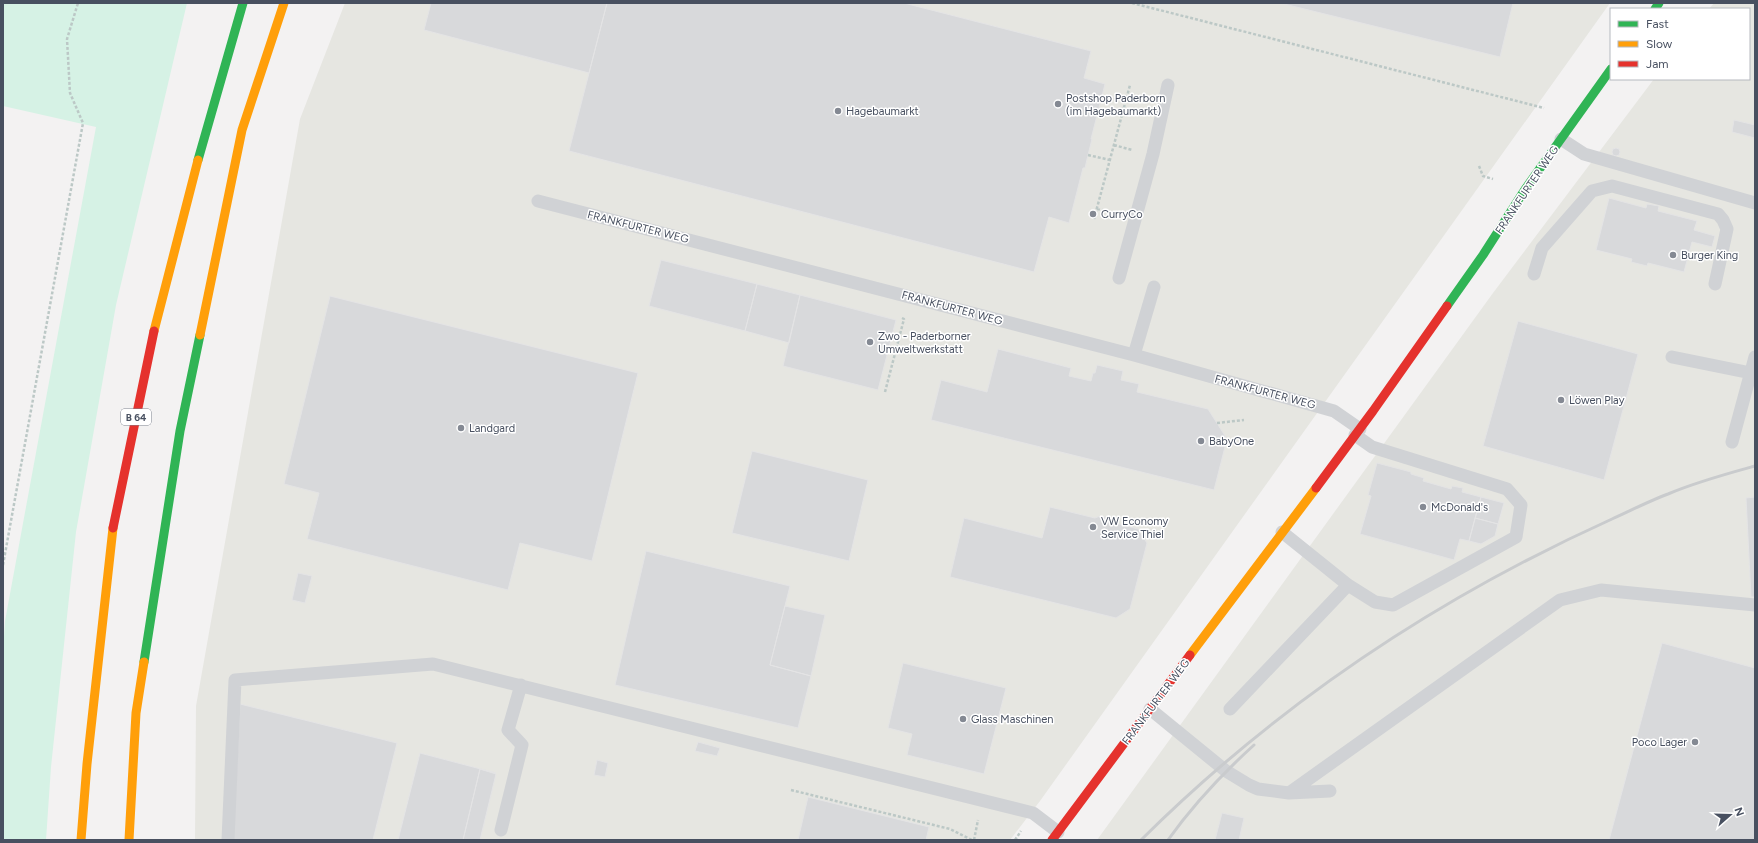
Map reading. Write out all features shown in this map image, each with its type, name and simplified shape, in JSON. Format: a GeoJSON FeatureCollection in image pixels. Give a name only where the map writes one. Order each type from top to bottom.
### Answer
{"type":"FeatureCollection","features":[{"type":"Feature","properties":{"kind":"main road","name":"B 64"},"geometry":{"type":"LineString","coordinates":[[81,840],[87,764],[111,536],[158,313],[207,126],[243,3]]}},
{"type":"Feature","properties":{"kind":"main road"},"geometry":{"type":"LineString","coordinates":[[129,840],[136,713],[180,431],[242,130],[284,3]]}},
{"type":"Feature","properties":{"kind":"main road","name":"FRANKFURTER WEG"},"geometry":{"type":"LineString","coordinates":[[1055,836],[1358,432],[1483,255],[1526,188],[1610,70]]}},
{"type":"Feature","properties":{"kind":"lane"},"geometry":{"type":"LineString","coordinates":[[1119,278],[1153,154],[1168,85]]}},
{"type":"Feature","properties":{"kind":"lane"},"geometry":{"type":"LineString","coordinates":[[1561,139],[1584,154],[1755,203]]}},
{"type":"Feature","properties":{"kind":"lane"},"geometry":{"type":"LineString","coordinates":[[1534,274],[1542,248],[1592,191],[1612,186],[1718,214],[1727,229],[1715,284]]}},
{"type":"Feature","properties":{"kind":"lane","name":"FRANKFURTER WEG"},"geometry":{"type":"LineString","coordinates":[[538,201],[1134,355],[1334,411],[1358,432]]}},
{"type":"Feature","properties":{"kind":"lane"},"geometry":{"type":"LineString","coordinates":[[1134,355],[1154,287]]}},
{"type":"Feature","properties":{"kind":"lane"},"geometry":{"type":"LineString","coordinates":[[1732,442],[1750,395],[1751,373],[1755,357]]}},
{"type":"Feature","properties":{"kind":"lane"},"geometry":{"type":"LineString","coordinates":[[1672,358],[1751,373]]}},
{"type":"Feature","properties":{"kind":"lane"},"geometry":{"type":"LineString","coordinates":[[1282,532],[1348,585],[1374,602],[1393,605],[1516,538],[1521,505],[1507,489],[1372,447],[1358,432]]}},
{"type":"Feature","properties":{"kind":"lane"},"geometry":{"type":"LineString","coordinates":[[1230,709],[1348,585]]}},
{"type":"Feature","properties":{"kind":"lane"},"geometry":{"type":"LineString","coordinates":[[1289,793],[1560,600],[1601,590],[1755,605]]}},
{"type":"Feature","properties":{"kind":"lane"},"geometry":{"type":"LineString","coordinates":[[228,840],[236,680],[433,664],[1033,813],[1055,836]]}},
{"type":"Feature","properties":{"kind":"lane"},"geometry":{"type":"LineString","coordinates":[[501,830],[522,745],[508,730],[521,685]]}},
{"type":"Feature","properties":{"kind":"lane"},"geometry":{"type":"LineString","coordinates":[[1150,709],[1226,771],[1258,789],[1289,793],[1330,791]]}},
{"type":"Feature","properties":{"kind":"path"},"geometry":{"type":"LineString","coordinates":[[3,565],[83,123],[70,93],[67,39],[78,3]]}},
{"type":"Feature","properties":{"kind":"path"},"geometry":{"type":"LineString","coordinates":[[1132,3],[1544,108]]}},
{"type":"Feature","properties":{"kind":"path"},"geometry":{"type":"LineString","coordinates":[[1094,219],[1130,85]]}},
{"type":"Feature","properties":{"kind":"path"},"geometry":{"type":"LineString","coordinates":[[1114,145],[1132,150]]}},
{"type":"Feature","properties":{"kind":"path"},"geometry":{"type":"LineString","coordinates":[[1088,155],[1110,160]]}},
{"type":"Feature","properties":{"kind":"path"},"geometry":{"type":"LineString","coordinates":[[1479,166],[1482,176],[1493,179]]}},
{"type":"Feature","properties":{"kind":"path"},"geometry":{"type":"LineString","coordinates":[[1097,209],[1115,213]]}},
{"type":"Feature","properties":{"kind":"path"},"geometry":{"type":"LineString","coordinates":[[885,392],[904,319],[897,317]]}},
{"type":"Feature","properties":{"kind":"path"},"geometry":{"type":"LineString","coordinates":[[1217,423],[1244,420]]}},
{"type":"Feature","properties":{"kind":"path"},"geometry":{"type":"LineString","coordinates":[[791,790],[950,829],[973,840],[976,828]]}},
{"type":"Feature","properties":{"kind":"shaded area"},"geometry":{"type":"Polygon","coordinates":[[[345,3],[1610,3],[1040,801],[1010,840],[195,840],[196,706],[300,119],[345,3]]]}},
{"type":"Feature","properties":{"kind":"shaded area"},"geometry":{"type":"Polygon","coordinates":[[[1714,3],[1755,3],[1755,840],[1097,840],[1493,293],[1653,80],[1750,80],[1750,8],[1710,8],[1714,3]]]}},
{"type":"Feature","properties":{"kind":"green space"},"geometry":{"type":"Polygon","coordinates":[[[3,3],[187,3],[116,305],[76,532],[51,767],[46,840],[3,840],[3,652],[5,621],[96,127],[3,106],[3,3]]]}},
{"type":"Feature","properties":{"kind":"building"},"geometry":{"type":"Polygon","coordinates":[[[431,3],[607,3],[589,73],[424,30],[431,3]]]}},
{"type":"Feature","properties":{"kind":"building","name":"Hagebaumarkt"},"geometry":{"type":"Polygon","coordinates":[[[607,3],[904,3],[1091,51],[1084,78],[1105,84],[1085,168],[1083,168],[1069,223],[1049,217],[1034,272],[569,151],[607,3]]]}},
{"type":"Feature","properties":{"kind":"building"},"geometry":{"type":"Polygon","coordinates":[[[1280,3],[1513,3],[1500,57],[1280,3]]]}},
{"type":"Feature","properties":{"kind":"building"},"geometry":{"type":"Polygon","coordinates":[[[1734,120],[1755,125],[1755,138],[1732,132],[1734,120]]]}},
{"type":"Feature","properties":{"kind":"building"},"geometry":{"type":"Polygon","coordinates":[[[1614,148],[1618,148],[1620,152],[1618,156],[1614,156],[1612,154],[1612,150],[1614,148]]]}},
{"type":"Feature","properties":{"kind":"building"},"geometry":{"type":"Polygon","coordinates":[[[1609,198],[1646,208],[1647,204],[1659,206],[1658,211],[1697,221],[1694,230],[1715,236],[1712,247],[1692,242],[1684,272],[1648,263],[1647,266],[1631,262],[1632,259],[1596,250],[1609,198]]]}},
{"type":"Feature","properties":{"kind":"building"},"geometry":{"type":"Polygon","coordinates":[[[661,260],[757,284],[745,331],[649,306],[661,260]]]}},
{"type":"Feature","properties":{"kind":"building"},"geometry":{"type":"Polygon","coordinates":[[[757,284],[800,295],[789,343],[745,331],[757,284]]]}},
{"type":"Feature","properties":{"kind":"building"},"geometry":{"type":"Polygon","coordinates":[[[800,295],[896,320],[878,390],[783,366],[800,295]]]}},
{"type":"Feature","properties":{"kind":"building","name":"Landgard"},"geometry":{"type":"Polygon","coordinates":[[[330,296],[638,373],[592,561],[520,543],[508,590],[307,539],[319,493],[284,484],[330,296]]]}},
{"type":"Feature","properties":{"kind":"building","name":"Löwen Play"},"geometry":{"type":"Polygon","coordinates":[[[1518,321],[1638,354],[1604,480],[1483,446],[1518,321]]]}},
{"type":"Feature","properties":{"kind":"building"},"geometry":{"type":"Polygon","coordinates":[[[998,349],[1071,368],[1069,376],[1091,381],[1097,365],[1123,371],[1121,380],[1139,384],[1137,392],[1208,409],[1227,439],[1214,490],[931,420],[941,380],[987,392],[998,349]]]}},
{"type":"Feature","properties":{"kind":"building"},"geometry":{"type":"Polygon","coordinates":[[[752,451],[868,480],[849,561],[732,533],[752,451]]]}},
{"type":"Feature","properties":{"kind":"building","name":"McDonald's"},"geometry":{"type":"Polygon","coordinates":[[[1377,463],[1411,472],[1411,474],[1424,478],[1423,481],[1451,489],[1452,486],[1463,488],[1462,492],[1481,497],[1469,541],[1460,539],[1454,560],[1360,534],[1371,496],[1368,495],[1377,463]]]}},
{"type":"Feature","properties":{"kind":"building"},"geometry":{"type":"Polygon","coordinates":[[[1481,497],[1504,503],[1498,524],[1475,518],[1481,497]]]}},
{"type":"Feature","properties":{"kind":"building"},"geometry":{"type":"Polygon","coordinates":[[[1755,497],[1755,597],[1751,597],[1746,498],[1755,497]]]}},
{"type":"Feature","properties":{"kind":"building"},"geometry":{"type":"Polygon","coordinates":[[[1050,507],[1095,518],[1100,516],[1109,518],[1112,522],[1138,529],[1147,543],[1130,609],[1116,618],[950,577],[964,518],[1042,538],[1050,507]]]}},
{"type":"Feature","properties":{"kind":"building"},"geometry":{"type":"Polygon","coordinates":[[[1475,518],[1498,524],[1495,536],[1481,544],[1469,541],[1475,518]]]}},
{"type":"Feature","properties":{"kind":"building"},"geometry":{"type":"Polygon","coordinates":[[[646,551],[790,586],[770,665],[811,676],[798,728],[615,685],[646,551]]]}},
{"type":"Feature","properties":{"kind":"building"},"geometry":{"type":"Polygon","coordinates":[[[298,573],[312,576],[305,603],[292,600],[298,573]]]}},
{"type":"Feature","properties":{"kind":"building"},"geometry":{"type":"Polygon","coordinates":[[[785,606],[825,615],[811,676],[770,665],[785,606]]]}},
{"type":"Feature","properties":{"kind":"building","name":"Poco Lager"},"geometry":{"type":"Polygon","coordinates":[[[1662,643],[1755,668],[1755,840],[1609,840],[1662,643]]]}},
{"type":"Feature","properties":{"kind":"building"},"geometry":{"type":"Polygon","coordinates":[[[903,663],[1006,688],[984,774],[907,755],[912,734],[888,728],[903,663]]]}},
{"type":"Feature","properties":{"kind":"building"},"geometry":{"type":"Polygon","coordinates":[[[240,704],[397,743],[373,840],[233,840],[240,704]]]}},
{"type":"Feature","properties":{"kind":"building"},"geometry":{"type":"Polygon","coordinates":[[[698,742],[720,748],[717,756],[695,751],[698,742]]]}},
{"type":"Feature","properties":{"kind":"building"},"geometry":{"type":"Polygon","coordinates":[[[420,753],[496,773],[480,769],[463,840],[398,840],[420,753]]]}},
{"type":"Feature","properties":{"kind":"building"},"geometry":{"type":"Polygon","coordinates":[[[597,760],[608,763],[605,777],[594,775],[597,760]]]}},
{"type":"Feature","properties":{"kind":"building"},"geometry":{"type":"Polygon","coordinates":[[[480,769],[496,774],[480,840],[463,840],[480,769]]]}},
{"type":"Feature","properties":{"kind":"building"},"geometry":{"type":"Polygon","coordinates":[[[808,797],[929,827],[926,840],[798,840],[808,797]]]}},
{"type":"Feature","properties":{"kind":"building"},"geometry":{"type":"Polygon","coordinates":[[[1222,813],[1244,818],[1239,840],[1215,840],[1222,813]]]}},
{"type":"Feature","properties":{"kind":"railway"},"geometry":{"type":"LineString","coordinates":[[1141,840],[1193,791],[1247,744],[1362,658],[1422,620],[1547,550],[1640,506],[1711,478],[1755,466]]}},
{"type":"Feature","properties":{"kind":"railway"},"geometry":{"type":"LineString","coordinates":[[1168,840],[1187,814],[1208,790],[1254,745]]}},
{"type":"Feature","properties":{"kind":"traffic: fast"},"geometry":{"type":"LineString","coordinates":[[198,160],[243,3]]}},
{"type":"Feature","properties":{"kind":"traffic: fast"},"geometry":{"type":"LineString","coordinates":[[1656,8],[1659,3]]}},
{"type":"Feature","properties":{"kind":"traffic: fast"},"geometry":{"type":"LineString","coordinates":[[1447,306],[1483,255],[1526,188],[1610,70]]}},
{"type":"Feature","properties":{"kind":"traffic: fast"},"geometry":{"type":"LineString","coordinates":[[144,662],[180,431],[200,335]]}},
{"type":"Feature","properties":{"kind":"traffic: slow"},"geometry":{"type":"LineString","coordinates":[[200,335],[242,130],[284,3]]}},
{"type":"Feature","properties":{"kind":"traffic: slow"},"geometry":{"type":"LineString","coordinates":[[154,331],[198,160]]}},
{"type":"Feature","properties":{"kind":"traffic: slow"},"geometry":{"type":"LineString","coordinates":[[1190,655],[1316,488]]}},
{"type":"Feature","properties":{"kind":"traffic: slow"},"geometry":{"type":"LineString","coordinates":[[81,840],[87,764],[113,528]]}},
{"type":"Feature","properties":{"kind":"traffic: slow"},"geometry":{"type":"LineString","coordinates":[[129,840],[136,713],[144,662]]}},
{"type":"Feature","properties":{"kind":"traffic: jam"},"geometry":{"type":"LineString","coordinates":[[1316,488],[1373,411],[1447,306]]}},
{"type":"Feature","properties":{"kind":"traffic: jam"},"geometry":{"type":"LineString","coordinates":[[113,528],[154,331]]}},
{"type":"Feature","properties":{"kind":"traffic: jam"},"geometry":{"type":"LineString","coordinates":[[1052,840],[1190,655]]}},
{"type":"Feature","properties":{"kind":"place","name":"Postshop Paderborn (im Hagebaumarkt)"},"geometry":{"type":"Point","coordinates":[1058,104]}},
{"type":"Feature","properties":{"kind":"place","name":"Hagebaumarkt"},"geometry":{"type":"Point","coordinates":[838,111]}},
{"type":"Feature","properties":{"kind":"place","name":"CurryCo"},"geometry":{"type":"Point","coordinates":[1093,214]}},
{"type":"Feature","properties":{"kind":"place","name":"Burger King"},"geometry":{"type":"Point","coordinates":[1673,255]}},
{"type":"Feature","properties":{"kind":"place","name":"Zwo - Paderborner Umweltwerkstatt"},"geometry":{"type":"Point","coordinates":[870,342]}},
{"type":"Feature","properties":{"kind":"place","name":"Löwen Play"},"geometry":{"type":"Point","coordinates":[1561,400]}},
{"type":"Feature","properties":{"kind":"place","name":"Landgard"},"geometry":{"type":"Point","coordinates":[461,428]}},
{"type":"Feature","properties":{"kind":"place","name":"BabyOne"},"geometry":{"type":"Point","coordinates":[1201,441]}},
{"type":"Feature","properties":{"kind":"place","name":"McDonald's"},"geometry":{"type":"Point","coordinates":[1423,507]}},
{"type":"Feature","properties":{"kind":"place","name":"VW Economy Service Thiel"},"geometry":{"type":"Point","coordinates":[1093,527]}},
{"type":"Feature","properties":{"kind":"place","name":"Glass Maschinen"},"geometry":{"type":"Point","coordinates":[963,719]}},
{"type":"Feature","properties":{"kind":"place","name":"Poco Lager"},"geometry":{"type":"Point","coordinates":[1695,742]}}]}
